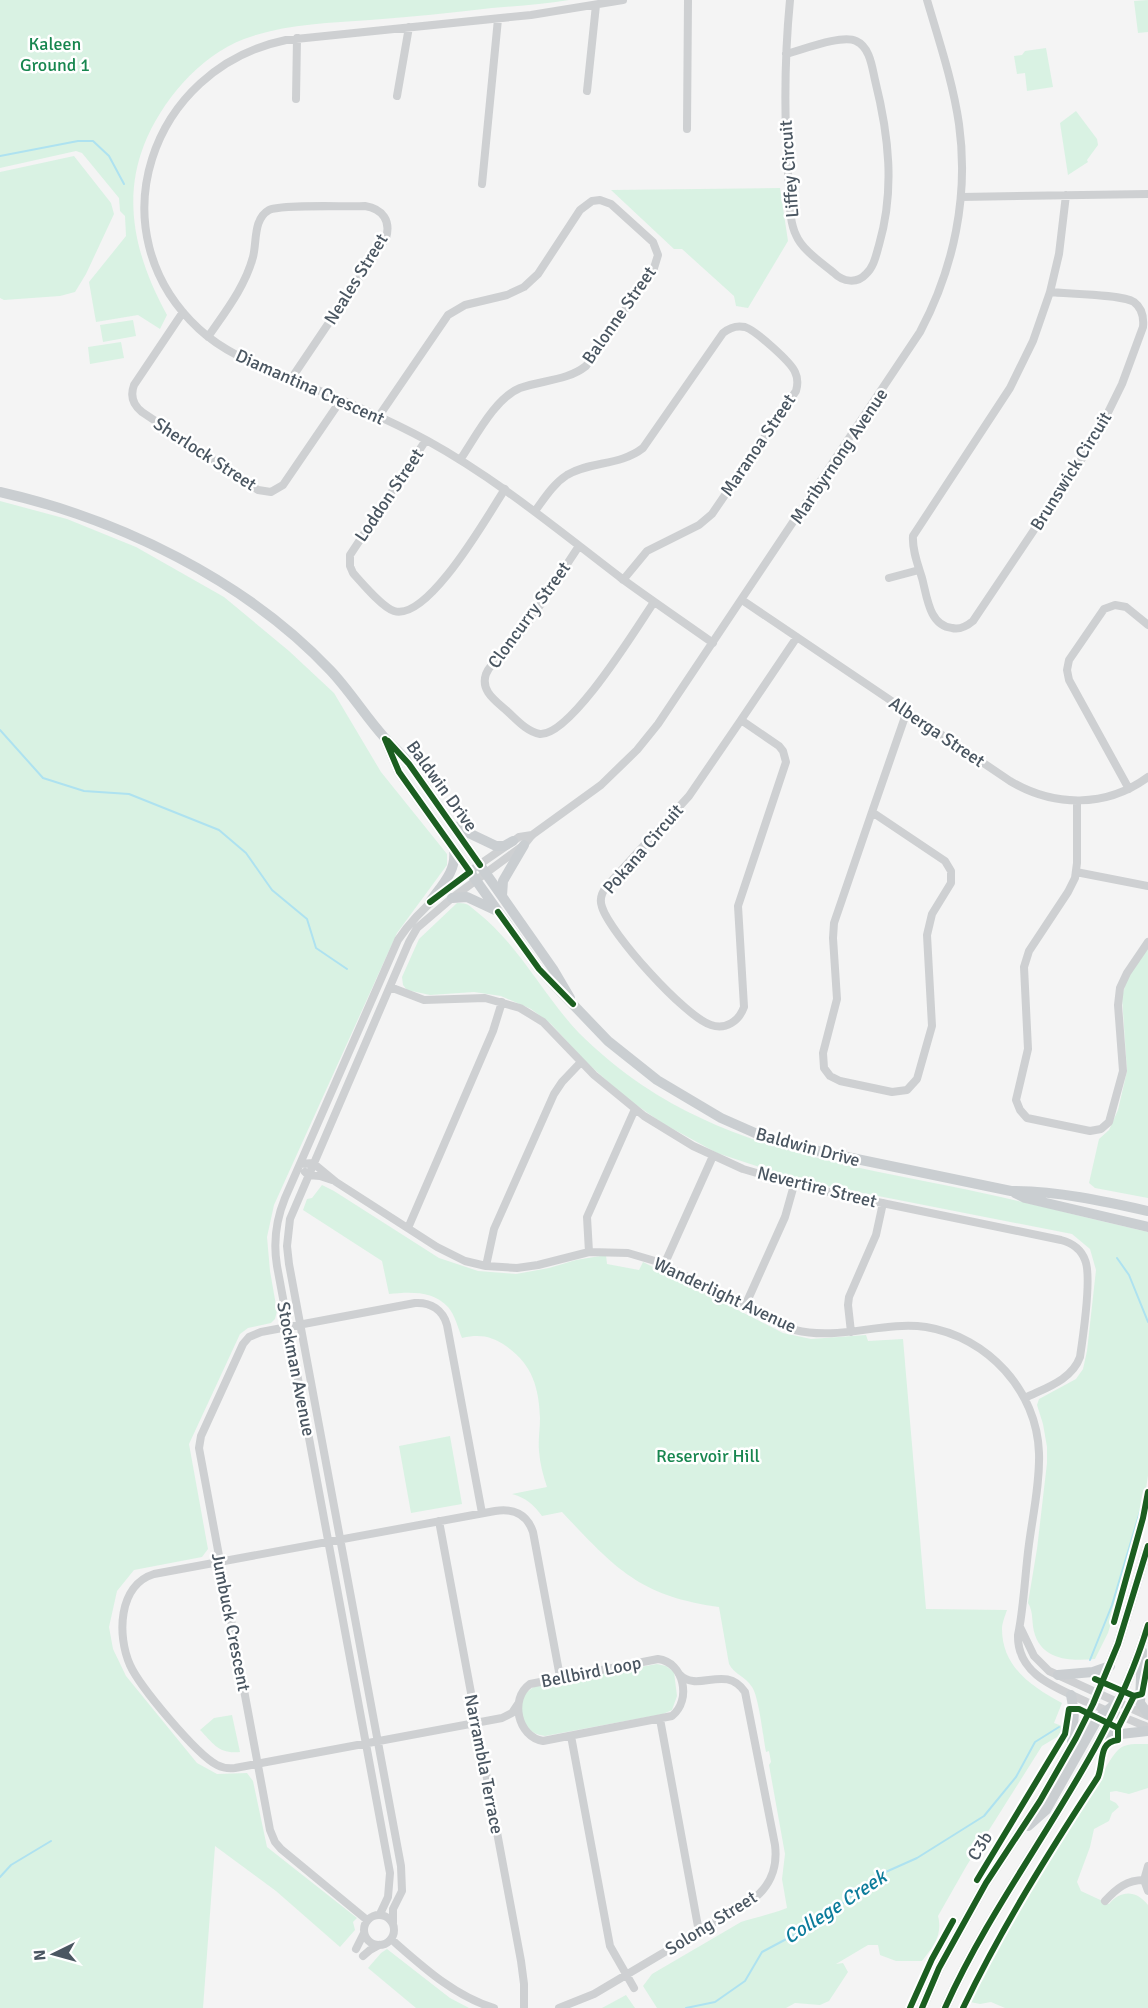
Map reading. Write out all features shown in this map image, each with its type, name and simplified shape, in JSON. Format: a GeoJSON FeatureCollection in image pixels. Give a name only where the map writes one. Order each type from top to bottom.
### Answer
{"type":"FeatureCollection","features":[{"type":"Feature","properties":{"kind":"main road","name":"Baldwin Drive"},"geometry":{"type":"LineString","coordinates":[[0,492],[112,525],[172,554],[249,601],[300,641],[329,668],[385,739],[404,757],[557,975],[573,1004]]}},
{"type":"Feature","properties":{"kind":"main road","name":"Baldwin Drive"},"geometry":{"type":"LineString","coordinates":[[385,739],[399,772],[539,969],[608,1041],[641,1068],[688,1100],[738,1126],[807,1150],[1011,1191],[1034,1191],[1089,1198],[1148,1211]]}},
{"type":"Feature","properties":{"kind":"main road"},"geometry":{"type":"LineString","coordinates":[[454,826],[496,846],[519,843]]}},
{"type":"Feature","properties":{"kind":"main road"},"geometry":{"type":"LineString","coordinates":[[502,896],[503,881],[519,843]]}},
{"type":"Feature","properties":{"kind":"main road"},"geometry":{"type":"LineString","coordinates":[[430,902],[452,871],[453,849]]}},
{"type":"Feature","properties":{"kind":"main road"},"geometry":{"type":"LineString","coordinates":[[452,898],[468,897],[498,912]]}},
{"type":"Feature","properties":{"kind":"main road","name":"Baldwin Drive"},"geometry":{"type":"LineString","coordinates":[[1011,1191],[1025,1198],[1148,1227]]}},
{"type":"Feature","properties":{"kind":"main road"},"geometry":{"type":"LineString","coordinates":[[1089,1198],[1148,1204]]}},
{"type":"Feature","properties":{"kind":"main road"},"geometry":{"type":"LineString","coordinates":[[922,2008],[939,1968],[986,1883],[1072,1746],[1099,1693],[1110,1666],[1148,1546]]}},
{"type":"Feature","properties":{"kind":"main road"},"geometry":{"type":"LineString","coordinates":[[945,2008],[964,1967],[1004,1896],[1103,1736],[1113,1708],[1142,1645],[1148,1625]]}},
{"type":"Feature","properties":{"kind":"main road"},"geometry":{"type":"LineString","coordinates":[[1142,1645],[1140,1704],[1148,1715]]}},
{"type":"Feature","properties":{"kind":"main road"},"geometry":{"type":"LineString","coordinates":[[1058,1675],[1093,1672],[1110,1666]]}},
{"type":"Feature","properties":{"kind":"main road"},"geometry":{"type":"LineString","coordinates":[[1071,1695],[1074,1712],[1072,1746]]}},
{"type":"Feature","properties":{"kind":"main road"},"geometry":{"type":"LineString","coordinates":[[1020,1832],[1046,1810],[1096,1721],[1113,1708]]}},
{"type":"Feature","properties":{"kind":"main road"},"geometry":{"type":"LineString","coordinates":[[1103,1736],[1148,1729]]}},
{"type":"Feature","properties":{"kind":"street","name":"Diamantina Crescent"},"geometry":{"type":"LineString","coordinates":[[623,0],[498,19],[297,38],[274,42],[230,60],[210,74],[184,99],[170,118],[159,140],[146,187],[145,211],[148,235],[163,281],[183,312],[208,337],[238,357],[379,416],[460,460],[505,489],[623,580],[713,643]]}},
{"type":"Feature","properties":{"kind":"street"},"geometry":{"type":"LineString","coordinates":[[687,129],[688,0]]}},
{"type":"Feature","properties":{"kind":"street","name":"Liffey Circuit"},"geometry":{"type":"LineString","coordinates":[[786,54],[849,39],[861,44],[869,55],[887,134],[889,182],[886,216],[877,253],[868,273],[856,280],[845,280],[836,275],[801,243],[794,231],[786,140],[786,54],[790,0]]}},
{"type":"Feature","properties":{"kind":"street","name":"Maribyrnong Avenue"},"geometry":{"type":"LineString","coordinates":[[473,876],[587,796],[626,762],[658,724],[920,332],[945,274],[954,244],[961,197],[961,151],[957,112],[927,0]]}},
{"type":"Feature","properties":{"kind":"street"},"geometry":{"type":"LineString","coordinates":[[587,91],[596,5]]}},
{"type":"Feature","properties":{"kind":"street"},"geometry":{"type":"LineString","coordinates":[[482,184],[498,19]]}},
{"type":"Feature","properties":{"kind":"street"},"geometry":{"type":"LineString","coordinates":[[397,96],[409,27]]}},
{"type":"Feature","properties":{"kind":"street"},"geometry":{"type":"LineString","coordinates":[[296,99],[297,38]]}},
{"type":"Feature","properties":{"kind":"street"},"geometry":{"type":"LineString","coordinates":[[961,197],[1148,194]]}},
{"type":"Feature","properties":{"kind":"street","name":"Brunswick Circuit"},"geometry":{"type":"LineString","coordinates":[[1050,292],[1127,299],[1140,309],[1143,316],[1143,327],[1130,365],[1113,403],[1084,456],[970,624],[955,629],[943,626],[936,621],[930,610],[913,544],[915,532],[1010,388],[1033,342],[1050,292],[1062,234],[1066,195]]}},
{"type":"Feature","properties":{"kind":"street","name":"Balonne Street"},"geometry":{"type":"LineString","coordinates":[[379,416],[448,315],[465,305],[524,288],[538,274],[583,207],[596,201],[611,204],[653,242],[657,251],[656,265],[586,366],[570,376],[520,388],[509,394],[500,402],[460,460]]}},
{"type":"Feature","properties":{"kind":"street","name":"Neales Street"},"geometry":{"type":"LineString","coordinates":[[208,337],[245,280],[255,250],[258,225],[266,213],[279,207],[365,206],[376,209],[386,220],[388,231],[386,238],[291,379]]}},
{"type":"Feature","properties":{"kind":"street","name":"Sherlock Street"},"geometry":{"type":"LineString","coordinates":[[183,312],[134,385],[132,396],[134,404],[142,412],[258,490],[271,492],[283,485],[341,400]]}},
{"type":"Feature","properties":{"kind":"street","name":"Maranoa Street"},"geometry":{"type":"LineString","coordinates":[[535,511],[557,483],[566,476],[577,470],[626,458],[643,448],[723,333],[729,328],[740,326],[754,332],[793,367],[798,380],[795,391],[712,514],[699,525],[647,551],[623,580]]}},
{"type":"Feature","properties":{"kind":"street","name":"Loddon Street"},"geometry":{"type":"LineString","coordinates":[[426,440],[350,555],[350,566],[353,573],[387,608],[397,612],[408,611],[434,592],[505,489]]}},
{"type":"Feature","properties":{"kind":"street","name":"Cloncurry Street"},"geometry":{"type":"LineString","coordinates":[[579,546],[516,639],[486,675],[485,685],[490,696],[528,728],[537,733],[547,733],[568,718],[599,683],[654,602]]}},
{"type":"Feature","properties":{"kind":"street"},"geometry":{"type":"LineString","coordinates":[[889,578],[920,570]]}},
{"type":"Feature","properties":{"kind":"street","name":"Alberga Street"},"geometry":{"type":"LineString","coordinates":[[742,600],[1019,786],[1047,797],[1077,801],[1104,798],[1129,789],[1148,777]]}},
{"type":"Feature","properties":{"kind":"street"},"geometry":{"type":"LineString","coordinates":[[1129,789],[1070,680],[1067,667],[1071,657],[1099,615],[1108,607],[1119,605],[1126,607],[1148,625]]}},
{"type":"Feature","properties":{"kind":"street","name":"Pokana Circuit"},"geometry":{"type":"LineString","coordinates":[[741,720],[781,748],[785,765],[738,906],[744,1007],[735,1021],[724,1026],[715,1026],[704,1022],[691,1012],[655,978],[633,953],[605,913],[601,899],[607,886],[689,796],[797,637]]}},
{"type":"Feature","properties":{"kind":"street"},"geometry":{"type":"LineString","coordinates":[[872,812],[945,861],[952,875],[950,886],[932,914],[927,930],[932,1014],[930,1032],[917,1079],[910,1088],[900,1092],[837,1080],[828,1074],[822,1060],[837,999],[834,923],[872,812],[907,711]]}},
{"type":"Feature","properties":{"kind":"street"},"geometry":{"type":"LineString","coordinates":[[1077,801],[1076,872],[1068,892],[1029,951],[1023,967],[1028,1047],[1017,1100],[1020,1110],[1028,1118],[1090,1131],[1101,1129],[1109,1122],[1123,1071],[1120,988],[1127,973],[1148,942]]}},
{"type":"Feature","properties":{"kind":"street"},"geometry":{"type":"LineString","coordinates":[[1076,872],[1148,886]]}},
{"type":"Feature","properties":{"kind":"street","name":"Stockman Avenue"},"geometry":{"type":"LineString","coordinates":[[380,1914],[388,1898],[391,1879],[328,1542],[294,1326],[287,1237],[293,1211],[313,1163],[417,928],[452,898],[473,876]]}},
{"type":"Feature","properties":{"kind":"street","name":"Stockman Avenue"},"geometry":{"type":"LineString","coordinates":[[393,1923],[393,1909],[402,1891],[402,1874],[340,1540],[294,1326],[277,1266],[275,1236],[281,1207],[398,939],[410,922],[430,902],[473,876]]}},
{"type":"Feature","properties":{"kind":"street","name":"Nevertire Street"},"geometry":{"type":"LineString","coordinates":[[390,987],[424,1000],[475,998],[516,1006],[550,1028],[581,1062],[635,1109],[673,1134],[713,1156],[753,1172],[794,1185],[1061,1240],[1071,1244],[1080,1250],[1087,1264],[1088,1275],[1078,1362],[1067,1377],[1025,1398]]}},
{"type":"Feature","properties":{"kind":"street"},"geometry":{"type":"LineString","coordinates":[[408,1228],[494,1031],[502,1002]]}},
{"type":"Feature","properties":{"kind":"street"},"geometry":{"type":"LineString","coordinates":[[486,1266],[494,1229],[554,1094],[561,1082],[581,1062]]}},
{"type":"Feature","properties":{"kind":"street"},"geometry":{"type":"LineString","coordinates":[[589,1252],[587,1217],[635,1109]]}},
{"type":"Feature","properties":{"kind":"street"},"geometry":{"type":"LineString","coordinates":[[664,1265],[713,1156]]}},
{"type":"Feature","properties":{"kind":"street"},"geometry":{"type":"LineString","coordinates":[[300,1164],[313,1163]]}},
{"type":"Feature","properties":{"kind":"street","name":"Wanderlight Avenue"},"geometry":{"type":"LineString","coordinates":[[313,1163],[336,1182],[446,1252],[465,1261],[486,1266],[528,1267],[589,1252],[628,1253],[664,1265],[786,1327],[823,1335],[908,1326],[939,1330],[958,1336],[993,1358],[1008,1373],[1025,1398],[1037,1436],[1039,1466],[1018,1643],[1031,1669],[1047,1683],[1093,1704],[1113,1708]]}},
{"type":"Feature","properties":{"kind":"street"},"geometry":{"type":"LineString","coordinates":[[300,1164],[308,1175]]}},
{"type":"Feature","properties":{"kind":"street","name":"Wanderlight Avenue"},"geometry":{"type":"LineString","coordinates":[[308,1175],[320,1176],[336,1182]]}},
{"type":"Feature","properties":{"kind":"street"},"geometry":{"type":"LineString","coordinates":[[745,1306],[787,1213],[794,1185]]}},
{"type":"Feature","properties":{"kind":"street"},"geometry":{"type":"LineString","coordinates":[[851,1332],[849,1297],[876,1235],[883,1203]]}},
{"type":"Feature","properties":{"kind":"street","name":"Jumbuck Crescent"},"geometry":{"type":"LineString","coordinates":[[367,1920],[275,1842],[270,1830],[199,1452],[200,1440],[243,1344],[257,1333],[419,1303],[432,1305],[439,1310],[447,1325],[482,1513]]}},
{"type":"Feature","properties":{"kind":"street"},"geometry":{"type":"LineString","coordinates":[[560,1677],[532,1527],[527,1519],[515,1511],[505,1509],[154,1574],[140,1581],[130,1594],[125,1609],[123,1633],[125,1650],[130,1665],[143,1686],[187,1739],[216,1765],[225,1768],[502,1718],[513,1720],[522,1726],[529,1736],[539,1740],[660,1719],[676,1713],[682,1704],[679,1674]]}},
{"type":"Feature","properties":{"kind":"street","name":"Narrambla Terrace"},"geometry":{"type":"LineString","coordinates":[[439,1521],[521,1961],[524,2008]]}},
{"type":"Feature","properties":{"kind":"street","name":"Wanderlight Avenue"},"geometry":{"type":"LineString","coordinates":[[1020,1627],[1034,1656],[1049,1671],[1099,1693],[1113,1708]]}},
{"type":"Feature","properties":{"kind":"street","name":"Bellbird Loop"},"geometry":{"type":"LineString","coordinates":[[502,1718],[512,1713],[518,1704],[520,1694],[527,1686],[536,1682],[658,1659],[671,1663],[679,1674]]}},
{"type":"Feature","properties":{"kind":"street","name":"Solong Street"},"geometry":{"type":"LineString","coordinates":[[559,2008],[585,1999],[760,1894],[774,1871],[776,1851],[760,1759],[745,1692],[735,1682],[726,1678],[698,1682],[687,1680],[679,1674]]}},
{"type":"Feature","properties":{"kind":"street"},"geometry":{"type":"LineString","coordinates":[[683,1696],[689,1687],[698,1682]]}},
{"type":"Feature","properties":{"kind":"street"},"geometry":{"type":"LineString","coordinates":[[518,1704],[522,1726]]}},
{"type":"Feature","properties":{"kind":"street"},"geometry":{"type":"LineString","coordinates":[[1113,1708],[1148,1715]]}},
{"type":"Feature","properties":{"kind":"street"},"geometry":{"type":"LineString","coordinates":[[1113,1708],[1148,1729]]}},
{"type":"Feature","properties":{"kind":"street"},"geometry":{"type":"LineString","coordinates":[[660,1719],[699,1932]]}},
{"type":"Feature","properties":{"kind":"street"},"geometry":{"type":"LineString","coordinates":[[571,1736],[609,1943],[634,1988]]}},
{"type":"Feature","properties":{"kind":"street"},"geometry":{"type":"LineString","coordinates":[[1148,1866],[1144,1880],[1148,1891]]}},
{"type":"Feature","properties":{"kind":"street"},"geometry":{"type":"LineString","coordinates":[[1105,1901],[1121,1886],[1134,1880],[1144,1880]]}},
{"type":"Feature","properties":{"kind":"street"},"geometry":{"type":"LineString","coordinates":[[356,1949],[364,1933],[367,1920],[380,1914],[389,1918],[393,1923],[394,1931],[391,1939],[363,1956]]}},
{"type":"Feature","properties":{"kind":"street"},"geometry":{"type":"LineString","coordinates":[[364,1933],[370,1943],[379,1945]]}},
{"type":"Feature","properties":{"kind":"street"},"geometry":{"type":"LineString","coordinates":[[391,1939],[450,1988],[467,1998],[494,2008]]}},
{"type":"Feature","properties":{"kind":"green space","name":"Kaleen Ground 1"},"geometry":{"type":"Polygon","coordinates":[[[0,0],[569,0],[290,27],[244,39],[227,47],[197,69],[171,97],[160,113],[144,145],[137,167],[134,189],[136,232],[148,274],[167,315],[160,329],[138,315],[96,322],[89,282],[126,236],[125,216],[120,211],[119,198],[82,153],[76,151],[0,168],[0,0]]]}},
{"type":"Feature","properties":{"kind":"green space"},"geometry":{"type":"Polygon","coordinates":[[[1148,0],[1148,32],[1138,33],[1134,1],[1148,0]]]}},
{"type":"Feature","properties":{"kind":"green space"},"geometry":{"type":"Polygon","coordinates":[[[1046,48],[1053,87],[1027,91],[1025,73],[1017,74],[1014,56],[1022,55],[1025,51],[1046,48]]]}},
{"type":"Feature","properties":{"kind":"green space"},"geometry":{"type":"Polygon","coordinates":[[[1076,111],[1097,139],[1098,145],[1087,160],[1088,162],[1068,175],[1060,123],[1076,111]]]}},
{"type":"Feature","properties":{"kind":"green space"},"geometry":{"type":"Polygon","coordinates":[[[74,156],[111,203],[114,214],[86,274],[75,292],[60,296],[4,300],[0,298],[0,172],[74,156]]]}},
{"type":"Feature","properties":{"kind":"green space"},"geometry":{"type":"Polygon","coordinates":[[[780,188],[788,241],[748,308],[736,306],[734,296],[682,249],[674,249],[611,190],[780,188]]]}},
{"type":"Feature","properties":{"kind":"green space"},"geometry":{"type":"Polygon","coordinates":[[[133,320],[136,336],[103,342],[100,325],[133,320]]]}},
{"type":"Feature","properties":{"kind":"green space"},"geometry":{"type":"Polygon","coordinates":[[[121,342],[124,358],[90,364],[88,347],[121,342]]]}},
{"type":"Feature","properties":{"kind":"green space"},"geometry":{"type":"Polygon","coordinates":[[[0,501],[67,519],[136,547],[224,597],[289,651],[334,693],[381,772],[447,854],[447,865],[397,933],[274,1205],[267,1237],[277,1311],[275,1319],[271,1323],[248,1328],[240,1334],[189,1444],[208,1549],[202,1557],[134,1570],[117,1591],[109,1627],[113,1649],[126,1676],[197,1763],[217,1774],[247,1773],[253,1781],[267,1847],[357,1918],[353,1922],[355,1930],[340,1947],[276,1891],[215,1846],[203,2008],[0,2008],[0,501]]]}},
{"type":"Feature","properties":{"kind":"green space"},"geometry":{"type":"Polygon","coordinates":[[[457,903],[469,905],[506,939],[566,1018],[601,1054],[642,1085],[678,1107],[752,1139],[790,1151],[1148,1232],[1148,1476],[1142,1513],[1129,1562],[1108,1633],[1095,1659],[1060,1658],[1045,1650],[1035,1635],[1028,1603],[1047,1463],[1047,1447],[1037,1405],[1039,1399],[1076,1379],[1083,1369],[1096,1270],[1090,1249],[1072,1234],[802,1181],[717,1153],[662,1123],[625,1097],[585,1061],[551,1024],[531,1009],[501,996],[474,992],[430,995],[407,990],[403,985],[402,977],[419,939],[457,903]]]}},
{"type":"Feature","properties":{"kind":"green space"},"geometry":{"type":"Polygon","coordinates":[[[1148,948],[1148,1198],[1095,1188],[1089,1183],[1099,1139],[1109,1130],[1118,1110],[1127,1071],[1122,997],[1127,978],[1148,948]]]}},
{"type":"Feature","properties":{"kind":"green space","name":"Reservoir Hill"},"geometry":{"type":"Polygon","coordinates":[[[322,1185],[439,1258],[478,1271],[516,1274],[606,1255],[607,1264],[639,1270],[643,1262],[783,1333],[811,1339],[866,1335],[868,1341],[903,1339],[926,1609],[1007,1610],[1002,1629],[1007,1654],[1013,1665],[1030,1683],[1062,1703],[1054,1723],[1062,1726],[1064,1730],[1062,1734],[1042,1746],[967,1865],[938,1916],[938,1935],[922,1961],[896,1961],[880,1955],[878,1945],[868,1945],[836,1964],[843,1963],[848,1972],[829,2001],[820,2005],[795,2003],[786,2008],[657,2008],[643,1986],[652,1974],[741,1922],[787,1908],[782,1879],[785,1854],[769,1765],[771,1762],[769,1751],[766,1752],[759,1708],[752,1687],[729,1664],[719,1607],[691,1602],[648,1587],[614,1564],[562,1512],[542,1516],[529,1502],[512,1494],[547,1487],[539,1456],[538,1396],[528,1369],[515,1353],[495,1340],[480,1336],[462,1338],[450,1310],[442,1301],[420,1293],[389,1294],[382,1261],[303,1210],[307,1199],[312,1198],[322,1185]]]}},
{"type":"Feature","properties":{"kind":"green space"},"geometry":{"type":"Polygon","coordinates":[[[450,1436],[462,1504],[411,1513],[399,1446],[450,1436]]]}},
{"type":"Feature","properties":{"kind":"green space"},"geometry":{"type":"Polygon","coordinates":[[[657,1664],[666,1666],[674,1672],[677,1696],[672,1710],[663,1714],[545,1736],[532,1731],[523,1722],[521,1703],[527,1692],[535,1686],[657,1664]]]}},
{"type":"Feature","properties":{"kind":"green space"},"geometry":{"type":"Polygon","coordinates":[[[232,1715],[240,1752],[221,1750],[200,1730],[214,1718],[232,1715]]]}},
{"type":"Feature","properties":{"kind":"green space"},"geometry":{"type":"Polygon","coordinates":[[[1148,1744],[1148,1788],[1129,1794],[1110,1792],[1110,1800],[1119,1807],[1112,1813],[1109,1821],[1094,1829],[1077,1882],[1081,1891],[1109,1904],[1123,1894],[1134,1894],[1148,1905],[1148,2008],[1005,2008],[991,2002],[980,2004],[970,2002],[983,1973],[1026,1895],[1110,1761],[1123,1747],[1148,1744]]]}},
{"type":"Feature","properties":{"kind":"green space"},"geometry":{"type":"Polygon","coordinates":[[[387,1949],[450,1998],[469,2008],[416,2008],[368,1968],[387,1949]]]}},
{"type":"Feature","properties":{"kind":"green space"},"geometry":{"type":"Polygon","coordinates":[[[626,1995],[635,2008],[602,2008],[626,1995]]]}},
{"type":"Feature","properties":{"kind":"waterway"},"geometry":{"type":"LineString","coordinates":[[0,156],[78,141],[93,141],[109,156],[124,184]]}},
{"type":"Feature","properties":{"kind":"waterway"},"geometry":{"type":"LineString","coordinates":[[0,730],[43,778],[84,791],[129,794],[219,830],[246,853],[272,890],[307,919],[316,948],[347,969]]}},
{"type":"Feature","properties":{"kind":"waterway"},"geometry":{"type":"LineString","coordinates":[[1117,1258],[1129,1275],[1148,1322]]}},
{"type":"Feature","properties":{"kind":"waterway"},"geometry":{"type":"LineString","coordinates":[[1090,1660],[1112,1605],[1142,1505]]}},
{"type":"Feature","properties":{"kind":"waterway","name":"College Creek"},"geometry":{"type":"LineString","coordinates":[[686,2008],[715,2002],[745,1981],[762,1952],[807,1928],[846,1901],[870,1879],[917,1858],[984,1816],[1016,1777],[1035,1742],[1059,1727]]}},
{"type":"Feature","properties":{"kind":"waterway"},"geometry":{"type":"LineString","coordinates":[[0,1877],[11,1865],[51,1841]]}},
{"type":"Feature","properties":{"kind":"cycle path"},"geometry":{"type":"LineString","coordinates":[[385,739],[399,772],[470,872],[430,902]]}},
{"type":"Feature","properties":{"kind":"cycle path"},"geometry":{"type":"LineString","coordinates":[[388,741],[409,764],[480,865]]}},
{"type":"Feature","properties":{"kind":"cycle path"},"geometry":{"type":"LineString","coordinates":[[498,912],[539,969],[573,1004]]}},
{"type":"Feature","properties":{"kind":"cycle path"},"geometry":{"type":"LineString","coordinates":[[1114,1622],[1148,1492]]}},
{"type":"Feature","properties":{"kind":"cycle path"},"geometry":{"type":"LineString","coordinates":[[922,2008],[939,1968],[986,1883],[1040,1801],[1093,1704],[1118,1644],[1148,1546]]}},
{"type":"Feature","properties":{"kind":"cycle path"},"geometry":{"type":"LineString","coordinates":[[945,2008],[969,1959],[1081,1773],[1107,1725],[1130,1676],[1148,1625]]}},
{"type":"Feature","properties":{"kind":"cycle path"},"geometry":{"type":"LineString","coordinates":[[1095,1679],[1134,1696],[1142,1694],[1148,1662]]}},
{"type":"Feature","properties":{"kind":"cycle path"},"geometry":{"type":"LineString","coordinates":[[963,2008],[1027,1890],[1098,1777],[1104,1749],[1118,1740],[1118,1728],[1134,1696]]}},
{"type":"Feature","properties":{"kind":"cycle path","name":"C3b"},"geometry":{"type":"LineString","coordinates":[[977,1880],[1065,1734],[1069,1709],[1079,1709],[1118,1728]]}},
{"type":"Feature","properties":{"kind":"cycle path"},"geometry":{"type":"LineString","coordinates":[[910,2008],[932,1959],[953,1921]]}}]}
